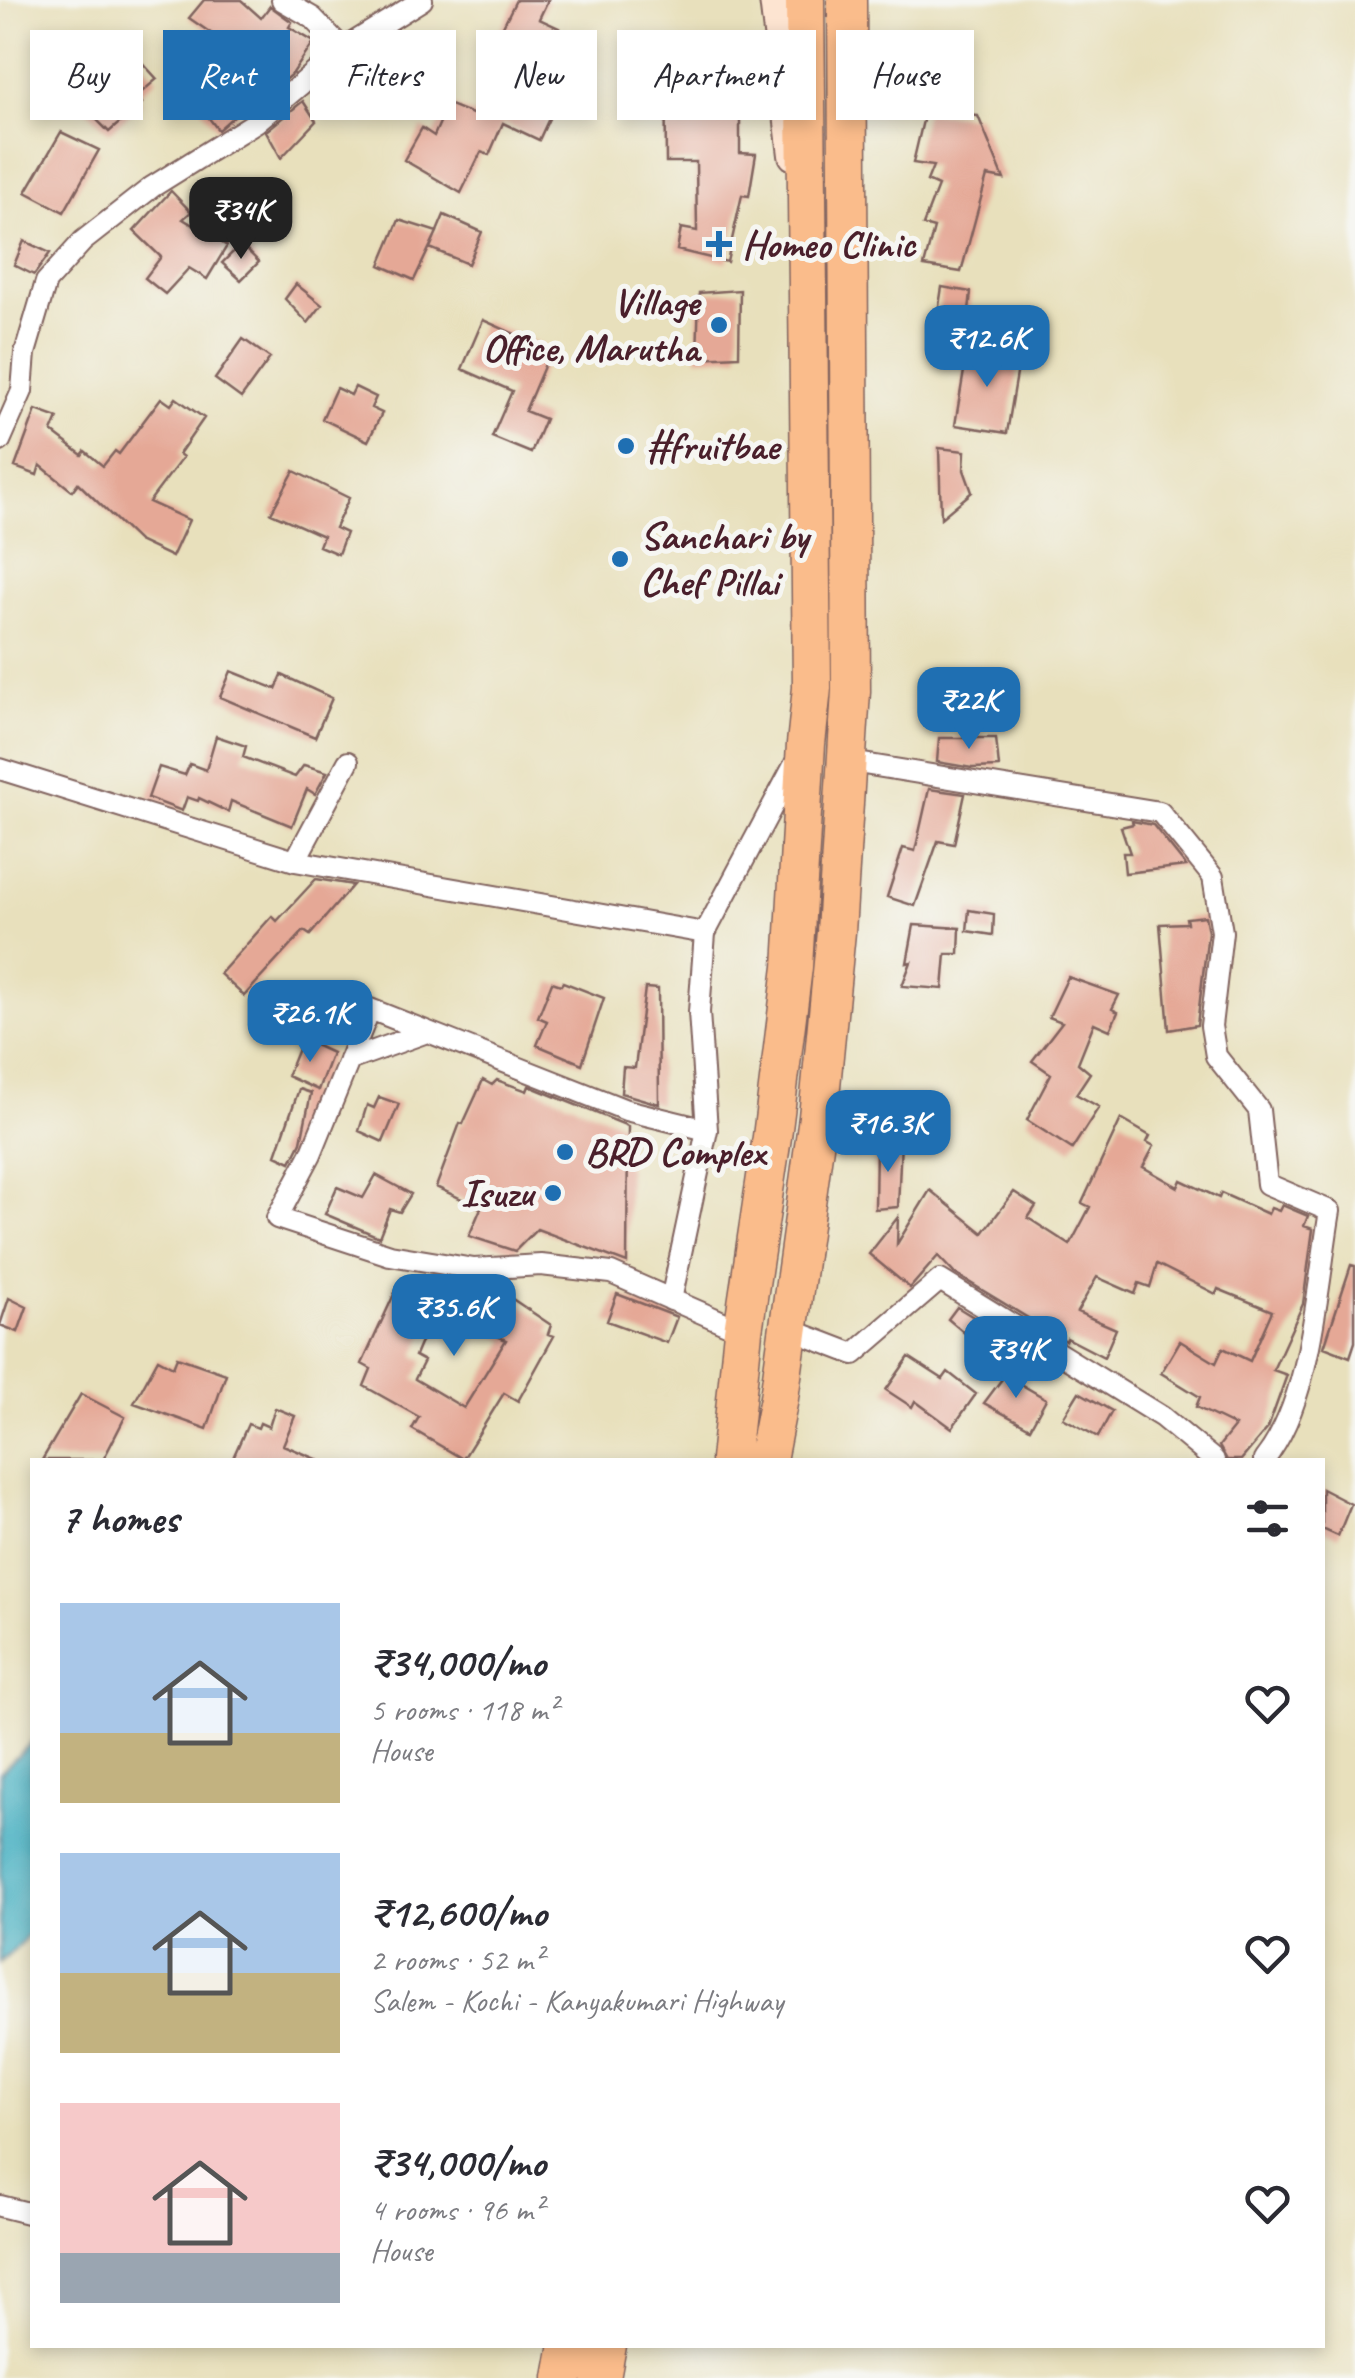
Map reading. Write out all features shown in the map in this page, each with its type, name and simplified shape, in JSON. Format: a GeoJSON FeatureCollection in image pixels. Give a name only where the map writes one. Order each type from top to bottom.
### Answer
{"type":"FeatureCollection","features":[{"type":"Feature","properties":{"kind":"highway"},"geometry":{"type":"LineString","coordinates":[[730,1458],[743,1331],[793,967],[812,688],[805,0]]}},
{"type":"Feature","properties":{"kind":"highway"},"geometry":{"type":"LineString","coordinates":[[847,0],[848,30]]}},
{"type":"Feature","properties":{"kind":"highway"},"geometry":{"type":"LineString","coordinates":[[768,1458],[822,1080],[836,932],[850,690],[849,120]]}},
{"type":"Feature","properties":{"kind":"highway"},"geometry":{"type":"LineString","coordinates":[[812,688],[850,690]]}},
{"type":"Feature","properties":{"kind":"highway"},"geometry":{"type":"LineString","coordinates":[[563,2378],[568,2348]]}},
{"type":"Feature","properties":{"kind":"highway"},"geometry":{"type":"LineString","coordinates":[[602,2378],[607,2348]]}},
{"type":"Feature","properties":{"kind":"street"},"geometry":{"type":"LineString","coordinates":[[282,0],[313,18],[325,30]]}},
{"type":"Feature","properties":{"kind":"street"},"geometry":{"type":"LineString","coordinates":[[374,30],[422,0]]}},
{"type":"Feature","properties":{"kind":"street"},"geometry":{"type":"LineString","coordinates":[[776,0],[788,120],[806,227]]}},
{"type":"Feature","properties":{"kind":"street"},"geometry":{"type":"LineString","coordinates":[[862,30],[867,0]]}},
{"type":"Feature","properties":{"kind":"street"},"geometry":{"type":"LineString","coordinates":[[0,441],[22,390],[25,353],[46,282],[83,242],[152,187],[256,122],[310,77]]}},
{"type":"Feature","properties":{"kind":"street"},"geometry":{"type":"LineString","coordinates":[[671,1300],[707,1130],[699,1012],[705,933],[806,744]]}},
{"type":"Feature","properties":{"kind":"street"},"geometry":{"type":"LineString","coordinates":[[845,761],[1160,812],[1213,878],[1222,932],[1211,1026],[1216,1056],[1259,1110],[1268,1184],[1330,1211],[1301,1383],[1277,1444],[1266,1458]]}},
{"type":"Feature","properties":{"kind":"street"},"geometry":{"type":"LineString","coordinates":[[294,861],[348,762]]}},
{"type":"Feature","properties":{"kind":"street"},"geometry":{"type":"LineString","coordinates":[[0,770],[294,861],[705,933]]}},
{"type":"Feature","properties":{"kind":"street"},"geometry":{"type":"LineString","coordinates":[[707,1130],[626,1110],[370,1009],[311,1154],[277,1218],[390,1254],[474,1269],[541,1265],[611,1273],[743,1331]]}},
{"type":"Feature","properties":{"kind":"street"},"geometry":{"type":"LineString","coordinates":[[350,1060],[427,1032]]}},
{"type":"Feature","properties":{"kind":"street"},"geometry":{"type":"LineString","coordinates":[[788,1329],[854,1354],[940,1280],[1162,1417],[1212,1458]]}},
{"type":"Feature","properties":{"kind":"street"},"geometry":{"type":"LineString","coordinates":[[0,2206],[30,2214]]}},
{"type":"Feature","properties":{"kind":"water"},"geometry":{"type":"Polygon","coordinates":[[[30,1744],[30,1932],[0,1963],[0,1773],[30,1744]]]}},
{"type":"Feature","properties":{"kind":"building"},"geometry":{"type":"Polygon","coordinates":[[[204,0],[241,0],[261,18],[270,6],[292,22],[289,27],[310,40],[310,48],[290,75],[290,30],[206,30],[189,18],[204,0]]]}},
{"type":"Feature","properties":{"kind":"building"},"geometry":{"type":"Polygon","coordinates":[[[516,0],[548,0],[539,19],[559,28],[558,30],[501,30],[516,0]]]}},
{"type":"Feature","properties":{"kind":"building"},"geometry":{"type":"Polygon","coordinates":[[[143,64],[157,79],[143,91],[143,64]]]}},
{"type":"Feature","properties":{"kind":"building"},"geometry":{"type":"Polygon","coordinates":[[[303,101],[310,120],[316,121],[281,158],[266,131],[280,120],[290,120],[290,112],[303,101]]]}},
{"type":"Feature","properties":{"kind":"building"},"geometry":{"type":"Polygon","coordinates":[[[456,107],[476,116],[476,120],[548,120],[539,140],[503,123],[489,155],[481,152],[461,193],[404,160],[422,128],[434,136],[441,120],[456,120],[456,107]]]}},
{"type":"Feature","properties":{"kind":"building"},"geometry":{"type":"Polygon","coordinates":[[[974,116],[978,116],[1004,179],[987,176],[961,272],[924,266],[934,228],[923,225],[938,186],[927,181],[933,166],[913,163],[923,120],[974,120],[974,116]]]}},
{"type":"Feature","properties":{"kind":"building"},"geometry":{"type":"Polygon","coordinates":[[[97,120],[123,120],[109,132],[97,120]]]}},
{"type":"Feature","properties":{"kind":"building"},"geometry":{"type":"Polygon","coordinates":[[[210,120],[229,120],[218,130],[210,120]]]}},
{"type":"Feature","properties":{"kind":"building"},"geometry":{"type":"Polygon","coordinates":[[[666,120],[740,120],[740,153],[756,154],[749,196],[742,195],[727,262],[677,250],[681,228],[697,231],[696,162],[666,162],[666,120]]]}},
{"type":"Feature","properties":{"kind":"building"},"geometry":{"type":"Polygon","coordinates":[[[61,132],[99,150],[64,212],[26,192],[61,132]]]}},
{"type":"Feature","properties":{"kind":"building"},"geometry":{"type":"Polygon","coordinates":[[[171,191],[191,212],[183,219],[227,246],[207,279],[189,268],[165,294],[145,278],[161,257],[134,231],[171,191]]]}},
{"type":"Feature","properties":{"kind":"building"},"geometry":{"type":"Polygon","coordinates":[[[444,215],[482,232],[468,264],[430,248],[444,215]]]}},
{"type":"Feature","properties":{"kind":"building"},"geometry":{"type":"Polygon","coordinates":[[[399,220],[437,232],[414,280],[380,265],[399,220]]]}},
{"type":"Feature","properties":{"kind":"building"},"geometry":{"type":"Polygon","coordinates":[[[24,241],[50,253],[34,275],[14,265],[24,241]]]}},
{"type":"Feature","properties":{"kind":"building"},"geometry":{"type":"Polygon","coordinates":[[[241,244],[259,262],[241,280],[222,263],[241,244]]]}},
{"type":"Feature","properties":{"kind":"building"},"geometry":{"type":"Polygon","coordinates":[[[296,284],[322,305],[308,323],[285,299],[296,284]]]}},
{"type":"Feature","properties":{"kind":"building"},"geometry":{"type":"Polygon","coordinates":[[[942,287],[971,292],[966,339],[934,338],[942,287]]]}},
{"type":"Feature","properties":{"kind":"building","name":"Village Office, Marutha"},"geometry":{"type":"Polygon","coordinates":[[[740,290],[739,356],[697,358],[699,293],[740,290]]]}},
{"type":"Feature","properties":{"kind":"building"},"geometry":{"type":"Polygon","coordinates":[[[483,320],[551,350],[525,411],[545,419],[531,453],[492,437],[512,391],[462,369],[483,320]]]}},
{"type":"Feature","properties":{"kind":"building"},"geometry":{"type":"Polygon","coordinates":[[[243,339],[270,358],[241,398],[215,379],[243,339]]]}},
{"type":"Feature","properties":{"kind":"building"},"geometry":{"type":"Polygon","coordinates":[[[968,347],[1020,356],[1007,433],[955,425],[968,347]]]}},
{"type":"Feature","properties":{"kind":"building"},"geometry":{"type":"Polygon","coordinates":[[[355,387],[376,397],[371,408],[382,413],[368,441],[322,419],[336,388],[351,395],[355,387]]]}},
{"type":"Feature","properties":{"kind":"building"},"geometry":{"type":"Polygon","coordinates":[[[161,398],[171,405],[176,398],[204,418],[179,454],[183,457],[149,502],[189,520],[172,557],[138,541],[78,483],[72,491],[40,465],[37,475],[15,467],[36,410],[58,418],[52,432],[103,466],[115,451],[119,454],[161,398]]]}},
{"type":"Feature","properties":{"kind":"building"},"geometry":{"type":"Polygon","coordinates":[[[939,448],[965,451],[964,470],[972,492],[941,518],[939,448]]]}},
{"type":"Feature","properties":{"kind":"building"},"geometry":{"type":"Polygon","coordinates":[[[294,471],[349,498],[335,528],[346,533],[338,554],[319,546],[323,536],[271,513],[294,471]]]}},
{"type":"Feature","properties":{"kind":"building"},"geometry":{"type":"Polygon","coordinates":[[[231,671],[276,689],[282,675],[332,698],[315,737],[220,697],[231,671]]]}},
{"type":"Feature","properties":{"kind":"building"},"geometry":{"type":"Polygon","coordinates":[[[957,677],[976,679],[978,691],[971,710],[951,704],[957,677]]]}},
{"type":"Feature","properties":{"kind":"building"},"geometry":{"type":"Polygon","coordinates":[[[216,736],[246,746],[243,757],[295,777],[304,765],[327,772],[315,794],[307,789],[292,826],[231,801],[228,812],[199,798],[198,801],[187,797],[182,811],[148,798],[159,767],[185,775],[190,764],[206,770],[216,736]]]}},
{"type":"Feature","properties":{"kind":"building"},"geometry":{"type":"Polygon","coordinates":[[[939,738],[996,738],[999,767],[972,768],[937,762],[939,738]]]}},
{"type":"Feature","properties":{"kind":"building"},"geometry":{"type":"Polygon","coordinates":[[[929,789],[965,794],[954,844],[938,841],[915,906],[887,897],[903,848],[915,851],[929,789]]]}},
{"type":"Feature","properties":{"kind":"building"},"geometry":{"type":"Polygon","coordinates":[[[1132,821],[1153,825],[1186,866],[1125,873],[1123,853],[1130,853],[1121,827],[1133,824],[1132,821]]]}},
{"type":"Feature","properties":{"kind":"building"},"geometry":{"type":"Polygon","coordinates":[[[316,879],[353,885],[310,935],[304,931],[244,996],[220,974],[272,916],[277,921],[316,879]]]}},
{"type":"Feature","properties":{"kind":"building"},"geometry":{"type":"Polygon","coordinates":[[[969,910],[994,914],[993,935],[967,931],[969,910]]]}},
{"type":"Feature","properties":{"kind":"building"},"geometry":{"type":"Polygon","coordinates":[[[1205,916],[1208,932],[1197,1025],[1169,1030],[1160,924],[1187,923],[1186,918],[1205,916]]]}},
{"type":"Feature","properties":{"kind":"building"},"geometry":{"type":"Polygon","coordinates":[[[914,925],[960,928],[959,954],[946,954],[943,989],[902,986],[911,962],[907,963],[914,925]]]}},
{"type":"Feature","properties":{"kind":"building"},"geometry":{"type":"Polygon","coordinates":[[[1068,977],[1119,995],[1112,1009],[1118,1012],[1110,1030],[1094,1023],[1078,1063],[1090,1073],[1076,1094],[1099,1107],[1072,1149],[1027,1120],[1051,1074],[1032,1061],[1062,1022],[1049,1017],[1068,977]]]}},
{"type":"Feature","properties":{"kind":"building"},"geometry":{"type":"Polygon","coordinates":[[[552,982],[563,982],[604,998],[582,1064],[537,1045],[547,1021],[538,1017],[552,982]]]}},
{"type":"Feature","properties":{"kind":"building"},"geometry":{"type":"Polygon","coordinates":[[[645,988],[658,989],[659,1104],[621,1093],[623,1067],[635,1068],[645,988]]]}},
{"type":"Feature","properties":{"kind":"building"},"geometry":{"type":"Polygon","coordinates":[[[302,1039],[332,1053],[318,1090],[287,1076],[302,1039]]]}},
{"type":"Feature","properties":{"kind":"building","name":"BRD Complex"},"geometry":{"type":"Polygon","coordinates":[[[483,1080],[492,1085],[497,1080],[527,1091],[529,1086],[628,1126],[627,1263],[537,1229],[515,1251],[469,1236],[481,1208],[436,1187],[460,1123],[463,1124],[483,1080]]]}},
{"type":"Feature","properties":{"kind":"building"},"geometry":{"type":"Polygon","coordinates":[[[299,1089],[311,1093],[301,1142],[291,1162],[276,1155],[299,1089]]]}},
{"type":"Feature","properties":{"kind":"building"},"geometry":{"type":"Polygon","coordinates":[[[379,1097],[399,1104],[383,1142],[359,1131],[367,1105],[374,1108],[379,1097]]]}},
{"type":"Feature","properties":{"kind":"building"},"geometry":{"type":"Polygon","coordinates":[[[1121,1119],[1150,1136],[1147,1142],[1154,1146],[1143,1167],[1178,1187],[1181,1180],[1268,1214],[1271,1208],[1279,1211],[1282,1205],[1308,1216],[1304,1226],[1313,1229],[1303,1304],[1273,1370],[1287,1375],[1268,1428],[1243,1458],[1226,1458],[1219,1446],[1235,1426],[1196,1407],[1200,1397],[1161,1373],[1180,1341],[1216,1363],[1223,1348],[1250,1361],[1272,1311],[1218,1289],[1216,1294],[1157,1264],[1150,1287],[1139,1283],[1135,1294],[1097,1277],[1077,1312],[1116,1329],[1104,1357],[1067,1338],[1066,1341],[954,1273],[938,1256],[910,1288],[869,1254],[898,1217],[897,1244],[930,1190],[983,1233],[1014,1192],[1036,1206],[1028,1218],[1070,1245],[1090,1207],[1082,1203],[1121,1119]]]}},
{"type":"Feature","properties":{"kind":"building"},"geometry":{"type":"Polygon","coordinates":[[[901,1141],[898,1207],[875,1209],[876,1144],[901,1141]]]}},
{"type":"Feature","properties":{"kind":"building"},"geometry":{"type":"Polygon","coordinates":[[[376,1175],[411,1194],[400,1212],[390,1209],[379,1237],[325,1214],[337,1187],[363,1198],[376,1175]]]}},
{"type":"Feature","properties":{"kind":"building"},"geometry":{"type":"Polygon","coordinates":[[[1351,1265],[1355,1266],[1355,1342],[1350,1357],[1324,1347],[1351,1265]]]}},
{"type":"Feature","properties":{"kind":"building"},"geometry":{"type":"Polygon","coordinates":[[[401,1279],[441,1295],[415,1356],[424,1361],[415,1379],[464,1408],[506,1340],[449,1314],[463,1281],[491,1282],[510,1291],[508,1296],[551,1325],[548,1334],[554,1336],[518,1401],[504,1393],[464,1458],[412,1429],[419,1417],[364,1386],[371,1369],[362,1364],[401,1279]]]}},
{"type":"Feature","properties":{"kind":"building"},"geometry":{"type":"Polygon","coordinates":[[[617,1294],[677,1317],[667,1343],[607,1321],[617,1294]]]}},
{"type":"Feature","properties":{"kind":"building"},"geometry":{"type":"Polygon","coordinates":[[[9,1298],[27,1307],[18,1332],[0,1325],[9,1298]]]}},
{"type":"Feature","properties":{"kind":"building"},"geometry":{"type":"Polygon","coordinates":[[[957,1307],[1021,1346],[1005,1367],[948,1319],[957,1307]]]}},
{"type":"Feature","properties":{"kind":"building"},"geometry":{"type":"Polygon","coordinates":[[[177,1357],[226,1374],[207,1429],[134,1403],[158,1359],[173,1367],[177,1357]]]}},
{"type":"Feature","properties":{"kind":"building"},"geometry":{"type":"Polygon","coordinates":[[[909,1357],[943,1379],[948,1372],[976,1394],[952,1428],[915,1401],[912,1407],[886,1390],[909,1357]]]}},
{"type":"Feature","properties":{"kind":"building"},"geometry":{"type":"Polygon","coordinates":[[[1005,1375],[1046,1399],[1030,1428],[984,1403],[1005,1375]]]}},
{"type":"Feature","properties":{"kind":"building"},"geometry":{"type":"Polygon","coordinates":[[[1079,1392],[1112,1411],[1098,1437],[1063,1418],[1079,1392]]]}},
{"type":"Feature","properties":{"kind":"building"},"geometry":{"type":"Polygon","coordinates":[[[81,1394],[125,1417],[104,1458],[43,1458],[81,1394]]]}},
{"type":"Feature","properties":{"kind":"building"},"geometry":{"type":"Polygon","coordinates":[[[275,1408],[295,1416],[283,1445],[314,1458],[233,1458],[248,1424],[269,1427],[275,1408]]]}},
{"type":"Feature","properties":{"kind":"building"},"geometry":{"type":"Polygon","coordinates":[[[1325,1491],[1351,1504],[1338,1536],[1325,1530],[1325,1491]]]}},
{"type":"Feature","properties":{"kind":"place","name":"Homeo Clinic"},"geometry":{"type":"Point","coordinates":[719,244]}},
{"type":"Feature","properties":{"kind":"place","name":"Village Office, Marutha"},"geometry":{"type":"Point","coordinates":[719,325]}},
{"type":"Feature","properties":{"kind":"place","name":"#fruitbae"},"geometry":{"type":"Point","coordinates":[626,446]}},
{"type":"Feature","properties":{"kind":"place","name":"Sanchari by Chef Pillai"},"geometry":{"type":"Point","coordinates":[620,559]}},
{"type":"Feature","properties":{"kind":"place","name":"BRD Complex"},"geometry":{"type":"Point","coordinates":[565,1152]}},
{"type":"Feature","properties":{"kind":"place","name":"Isuzu"},"geometry":{"type":"Point","coordinates":[553,1193]}}]}
